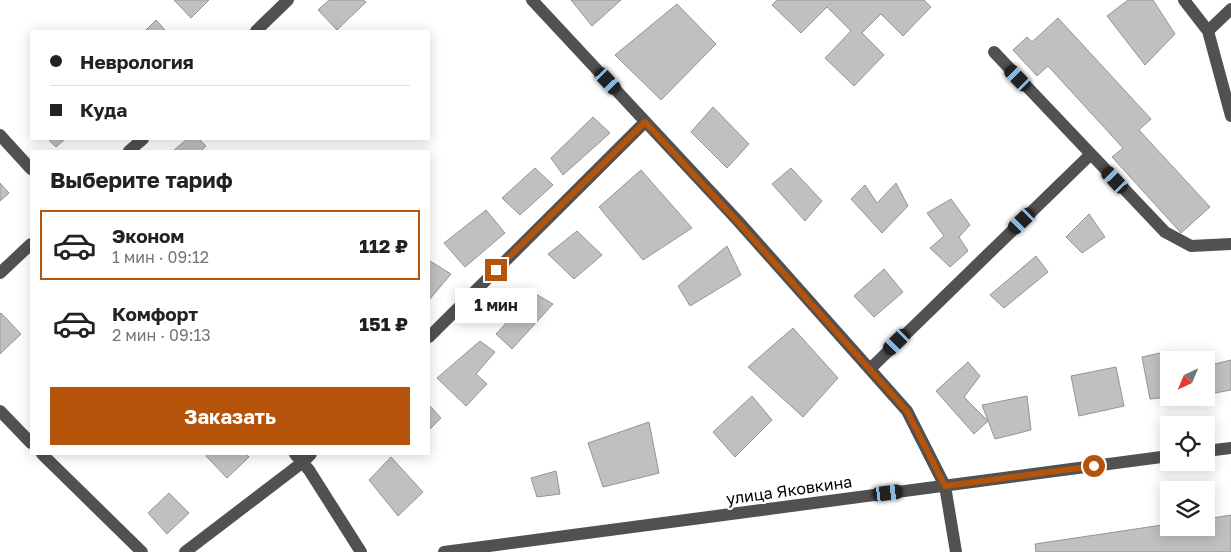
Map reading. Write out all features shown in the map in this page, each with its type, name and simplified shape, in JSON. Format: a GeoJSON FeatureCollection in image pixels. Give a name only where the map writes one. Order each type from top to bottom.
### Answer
{"type":"FeatureCollection","features":[{"type":"Feature","properties":{"kind":"street"},"geometry":{"type":"LineString","coordinates":[[257,30],[288,0]]}},
{"type":"Feature","properties":{"kind":"street"},"geometry":{"type":"LineString","coordinates":[[532,0],[738,222],[907,411],[945,486],[956,552]]}},
{"type":"Feature","properties":{"kind":"street"},"geometry":{"type":"LineString","coordinates":[[1184,0],[1208,31],[1231,116]]}},
{"type":"Feature","properties":{"kind":"street"},"geometry":{"type":"LineString","coordinates":[[1208,31],[1231,9]]}},
{"type":"Feature","properties":{"kind":"street"},"geometry":{"type":"LineString","coordinates":[[994,52],[1165,232],[1190,246],[1231,244]]}},
{"type":"Feature","properties":{"kind":"street"},"geometry":{"type":"LineString","coordinates":[[430,336],[645,122]]}},
{"type":"Feature","properties":{"kind":"street"},"geometry":{"type":"LineString","coordinates":[[0,135],[30,168]]}},
{"type":"Feature","properties":{"kind":"street"},"geometry":{"type":"LineString","coordinates":[[130,150],[141,140]]}},
{"type":"Feature","properties":{"kind":"street"},"geometry":{"type":"LineString","coordinates":[[870,369],[1091,154]]}},
{"type":"Feature","properties":{"kind":"street"},"geometry":{"type":"LineString","coordinates":[[0,273],[30,245]]}},
{"type":"Feature","properties":{"kind":"street"},"geometry":{"type":"LineString","coordinates":[[0,411],[30,442]]}},
{"type":"Feature","properties":{"kind":"street"},"geometry":{"type":"LineString","coordinates":[[1215,450],[1231,448]]}},
{"type":"Feature","properties":{"kind":"street"},"geometry":{"type":"LineString","coordinates":[[43,455],[142,552]]}},
{"type":"Feature","properties":{"kind":"street"},"geometry":{"type":"LineString","coordinates":[[185,552],[303,457],[309,470],[361,552]]}},
{"type":"Feature","properties":{"kind":"street","name":"улица Яковкина"},"geometry":{"type":"LineString","coordinates":[[444,552],[1160,457]]}},
{"type":"Feature","properties":{"kind":"building"},"geometry":{"type":"Polygon","coordinates":[[[174,0],[209,0],[191,18],[174,0]]]}},
{"type":"Feature","properties":{"kind":"building"},"geometry":{"type":"Polygon","coordinates":[[[329,0],[363,0],[366,2],[337,30],[318,10],[329,0]]]}},
{"type":"Feature","properties":{"kind":"building"},"geometry":{"type":"Polygon","coordinates":[[[571,0],[621,0],[592,26],[571,0]]]}},
{"type":"Feature","properties":{"kind":"building"},"geometry":{"type":"Polygon","coordinates":[[[777,0],[924,0],[931,7],[903,36],[881,14],[862,33],[884,55],[854,86],[825,58],[851,31],[827,7],[801,33],[772,5],[777,0]]]}},
{"type":"Feature","properties":{"kind":"building"},"geometry":{"type":"Polygon","coordinates":[[[1128,0],[1153,0],[1175,34],[1145,65],[1107,16],[1128,0]]]}},
{"type":"Feature","properties":{"kind":"building"},"geometry":{"type":"Polygon","coordinates":[[[677,4],[716,44],[661,100],[615,55],[677,4]]]}},
{"type":"Feature","properties":{"kind":"building"},"geometry":{"type":"Polygon","coordinates":[[[1058,18],[1151,119],[1139,130],[1210,207],[1181,233],[1112,157],[1123,148],[1048,66],[1037,76],[1013,50],[1027,37],[1032,42],[1058,18]]]}},
{"type":"Feature","properties":{"kind":"building"},"geometry":{"type":"Polygon","coordinates":[[[156,20],[165,30],[146,30],[156,20]]]}},
{"type":"Feature","properties":{"kind":"building"},"geometry":{"type":"Polygon","coordinates":[[[713,107],[749,144],[727,168],[691,132],[713,107]]]}},
{"type":"Feature","properties":{"kind":"building"},"geometry":{"type":"Polygon","coordinates":[[[593,117],[610,133],[563,175],[551,158],[593,117]]]}},
{"type":"Feature","properties":{"kind":"building"},"geometry":{"type":"Polygon","coordinates":[[[49,140],[64,140],[56,147],[49,140]]]}},
{"type":"Feature","properties":{"kind":"building"},"geometry":{"type":"Polygon","coordinates":[[[186,140],[200,140],[206,146],[202,150],[174,150],[186,140]]]}},
{"type":"Feature","properties":{"kind":"building"},"geometry":{"type":"Polygon","coordinates":[[[535,168],[553,185],[520,215],[502,198],[535,168]]]}},
{"type":"Feature","properties":{"kind":"building"},"geometry":{"type":"Polygon","coordinates":[[[791,168],[822,201],[805,221],[772,184],[791,168]]]}},
{"type":"Feature","properties":{"kind":"building"},"geometry":{"type":"Polygon","coordinates":[[[641,170],[692,228],[643,260],[599,207],[641,170]]]}},
{"type":"Feature","properties":{"kind":"building"},"geometry":{"type":"Polygon","coordinates":[[[0,183],[9,193],[0,201],[0,183]]]}},
{"type":"Feature","properties":{"kind":"building"},"geometry":{"type":"Polygon","coordinates":[[[896,183],[908,206],[882,233],[851,199],[865,185],[877,203],[896,183]]]}},
{"type":"Feature","properties":{"kind":"building"},"geometry":{"type":"Polygon","coordinates":[[[951,199],[970,225],[959,237],[968,251],[950,267],[930,248],[944,236],[927,213],[951,199]]]}},
{"type":"Feature","properties":{"kind":"building"},"geometry":{"type":"Polygon","coordinates":[[[486,210],[505,233],[465,267],[444,243],[486,210]]]}},
{"type":"Feature","properties":{"kind":"building"},"geometry":{"type":"Polygon","coordinates":[[[1089,214],[1105,237],[1082,253],[1066,237],[1089,214]]]}},
{"type":"Feature","properties":{"kind":"building"},"geometry":{"type":"Polygon","coordinates":[[[577,231],[602,255],[574,279],[548,254],[577,231]]]}},
{"type":"Feature","properties":{"kind":"building"},"geometry":{"type":"Polygon","coordinates":[[[727,246],[741,275],[690,306],[678,286],[727,246]]]}},
{"type":"Feature","properties":{"kind":"building"},"geometry":{"type":"Polygon","coordinates":[[[1036,256],[1048,272],[1004,308],[990,295],[1036,256]]]}},
{"type":"Feature","properties":{"kind":"building"},"geometry":{"type":"Polygon","coordinates":[[[430,261],[451,274],[430,299],[430,261]]]}},
{"type":"Feature","properties":{"kind":"building"},"geometry":{"type":"Polygon","coordinates":[[[884,269],[903,292],[874,317],[854,296],[884,269]]]}},
{"type":"Feature","properties":{"kind":"building"},"geometry":{"type":"Polygon","coordinates":[[[534,293],[553,304],[512,349],[496,334],[534,293]]]}},
{"type":"Feature","properties":{"kind":"building"},"geometry":{"type":"Polygon","coordinates":[[[0,314],[21,334],[0,354],[0,314]]]}},
{"type":"Feature","properties":{"kind":"building"},"geometry":{"type":"Polygon","coordinates":[[[793,328],[838,378],[803,417],[748,367],[793,328]]]}},
{"type":"Feature","properties":{"kind":"building"},"geometry":{"type":"Polygon","coordinates":[[[480,341],[495,352],[476,374],[487,384],[466,406],[437,378],[480,341]]]}},
{"type":"Feature","properties":{"kind":"building"},"geometry":{"type":"Polygon","coordinates":[[[1160,353],[1160,398],[1150,399],[1142,357],[1160,353]]]}},
{"type":"Feature","properties":{"kind":"building"},"geometry":{"type":"Polygon","coordinates":[[[1231,360],[1231,390],[1215,393],[1215,364],[1231,360]]]}},
{"type":"Feature","properties":{"kind":"building"},"geometry":{"type":"Polygon","coordinates":[[[968,362],[980,376],[964,397],[988,421],[974,434],[936,391],[968,362]]]}},
{"type":"Feature","properties":{"kind":"building"},"geometry":{"type":"Polygon","coordinates":[[[1116,367],[1124,406],[1079,416],[1071,376],[1116,367]]]}},
{"type":"Feature","properties":{"kind":"building"},"geometry":{"type":"Polygon","coordinates":[[[752,396],[772,420],[735,457],[713,432],[752,396]]]}},
{"type":"Feature","properties":{"kind":"building"},"geometry":{"type":"Polygon","coordinates":[[[1027,396],[1031,430],[995,439],[982,405],[1027,396]]]}},
{"type":"Feature","properties":{"kind":"building"},"geometry":{"type":"Polygon","coordinates":[[[430,406],[441,418],[430,429],[430,406]]]}},
{"type":"Feature","properties":{"kind":"building"},"geometry":{"type":"Polygon","coordinates":[[[649,422],[659,473],[603,487],[588,443],[649,422]]]}},
{"type":"Feature","properties":{"kind":"building"},"geometry":{"type":"Polygon","coordinates":[[[247,455],[249,457],[227,478],[206,456],[247,455]]]}},
{"type":"Feature","properties":{"kind":"building"},"geometry":{"type":"Polygon","coordinates":[[[391,457],[423,492],[398,516],[369,480],[391,457]]]}},
{"type":"Feature","properties":{"kind":"building"},"geometry":{"type":"Polygon","coordinates":[[[556,471],[560,494],[537,497],[531,478],[556,471]]]}},
{"type":"Feature","properties":{"kind":"building"},"geometry":{"type":"Polygon","coordinates":[[[169,493],[189,513],[167,534],[148,513],[169,493]]]}},
{"type":"Feature","properties":{"kind":"building"},"geometry":{"type":"Polygon","coordinates":[[[1231,515],[1231,552],[1036,552],[1035,544],[1160,525],[1160,536],[1215,536],[1215,518],[1231,515]]]}},
{"type":"Feature","properties":{"kind":"route"},"geometry":{"type":"LineString","coordinates":[[496,270],[645,122],[738,222],[907,411],[945,486],[1094,466]]}}]}
